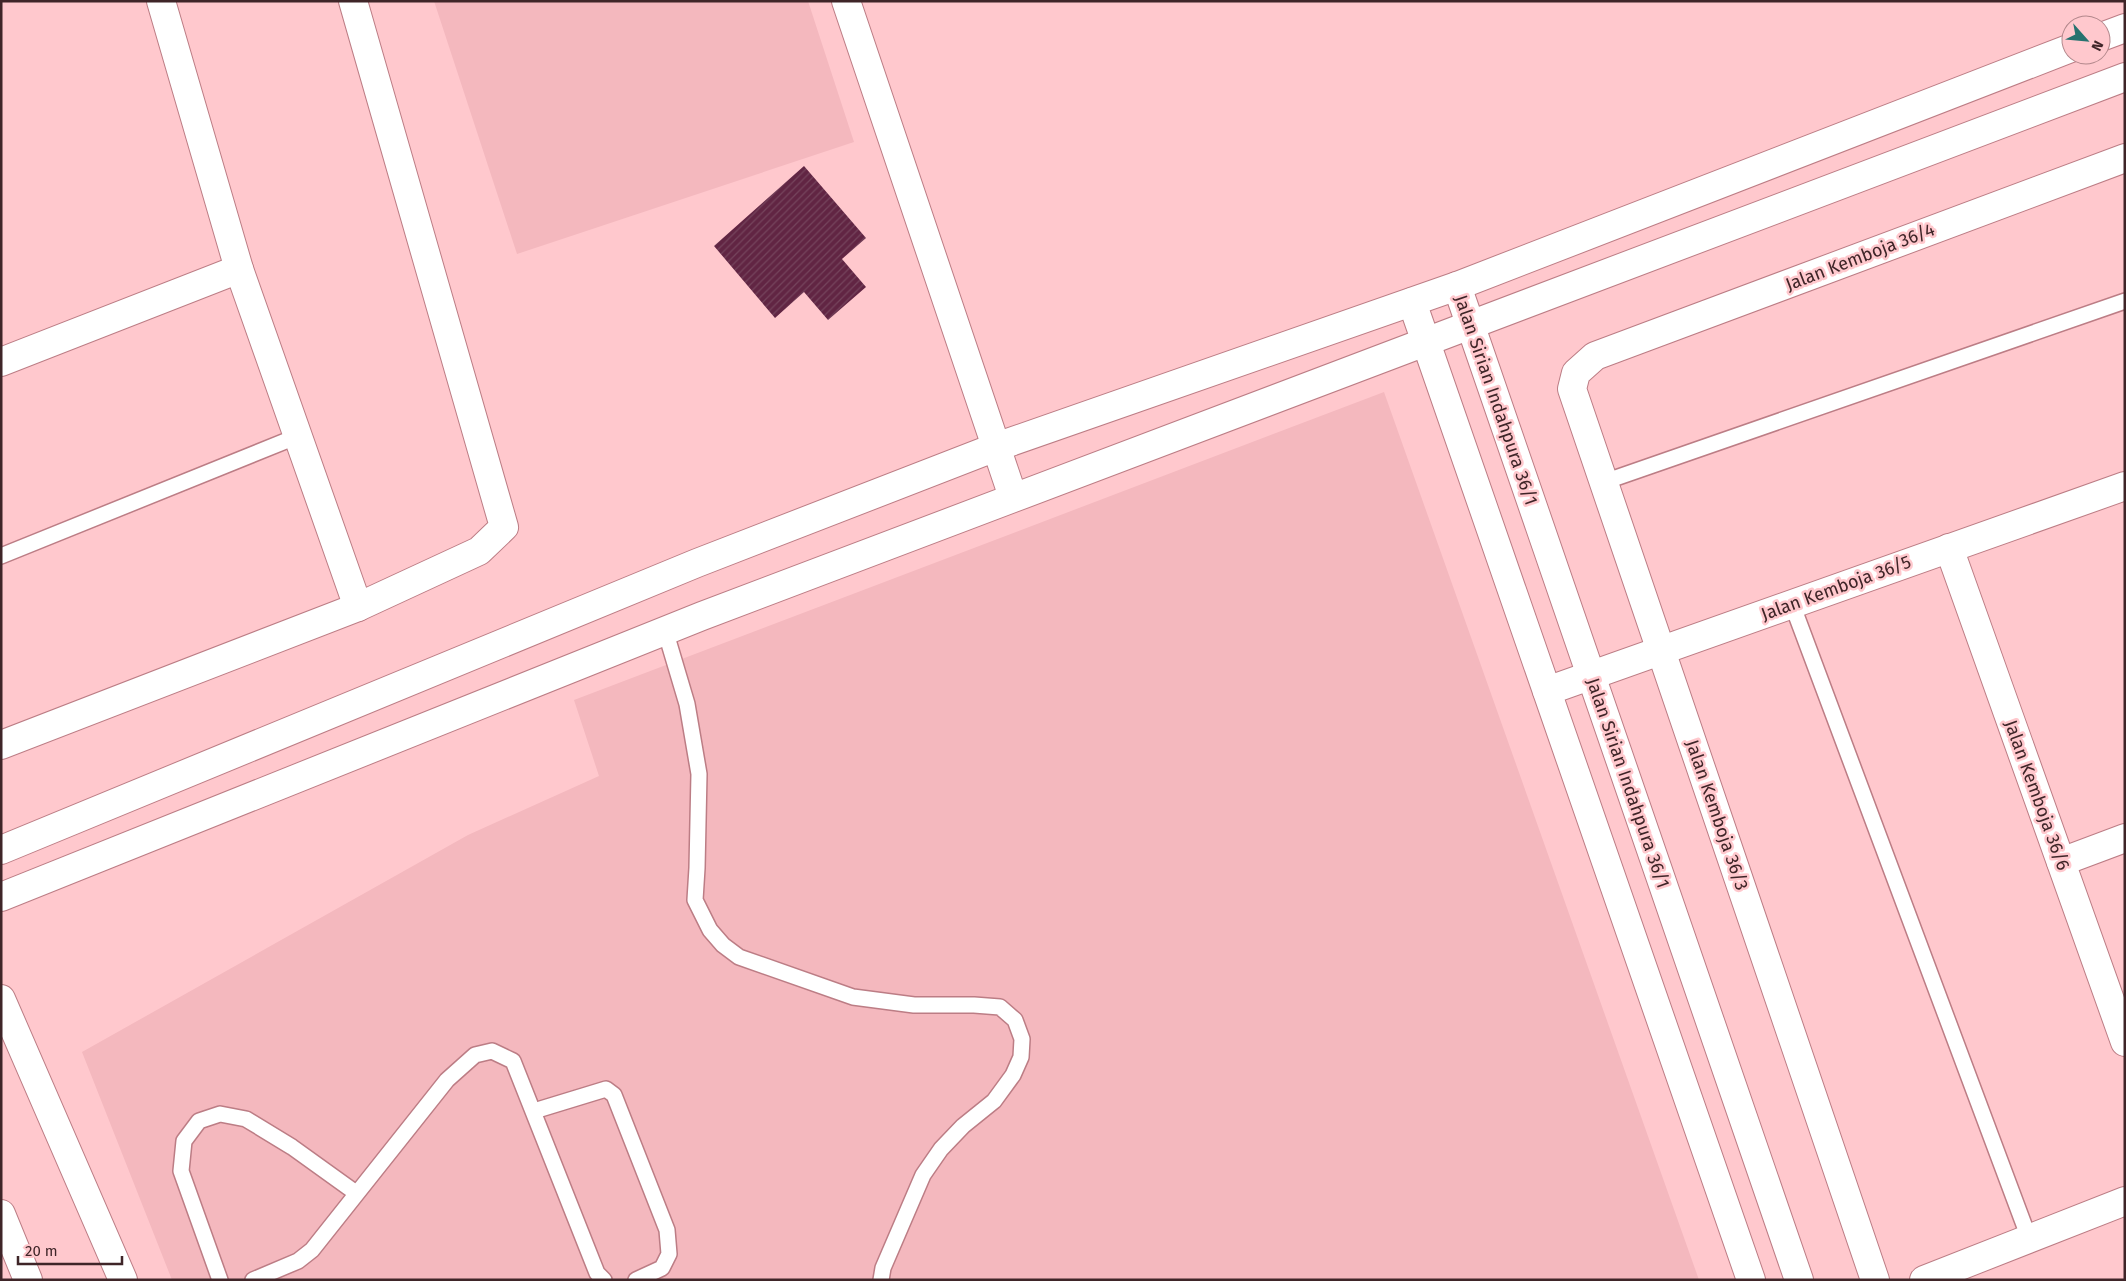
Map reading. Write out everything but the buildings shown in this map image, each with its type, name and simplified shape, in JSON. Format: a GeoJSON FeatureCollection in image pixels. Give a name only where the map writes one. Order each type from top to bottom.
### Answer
{"type":"FeatureCollection","features":[{"type":"Feature","properties":{"kind":"street"},"geometry":{"type":"LineString","coordinates":[[161,1],[239,269],[358,607]]}},
{"type":"Feature","properties":{"kind":"street"},"geometry":{"type":"LineString","coordinates":[[1,745],[358,607],[478,551],[504,527],[353,1]]}},
{"type":"Feature","properties":{"kind":"street"},"geometry":{"type":"LineString","coordinates":[[846,1],[1013,497]]}},
{"type":"Feature","properties":{"kind":"street"},"geometry":{"type":"LineString","coordinates":[[2111,33],[2125,28]]}},
{"type":"Feature","properties":{"kind":"street"},"geometry":{"type":"LineString","coordinates":[[1,850],[697,563],[996,447],[1457,286],[2061,52]]}},
{"type":"Feature","properties":{"kind":"street"},"geometry":{"type":"LineString","coordinates":[[1,897],[665,630],[1426,340],[1471,326],[2125,78]]}},
{"type":"Feature","properties":{"kind":"street","name":"Jalan Kemboja 36/4"},"geometry":{"type":"LineString","coordinates":[[1595,356],[2125,158]]}},
{"type":"Feature","properties":{"kind":"street"},"geometry":{"type":"LineString","coordinates":[[1,362],[239,269]]}},
{"type":"Feature","properties":{"kind":"street","name":"Jalan Sirian Indahpura 36/1"},"geometry":{"type":"LineString","coordinates":[[1457,286],[1799,1280]]}},
{"type":"Feature","properties":{"kind":"street"},"geometry":{"type":"LineString","coordinates":[[1412,302],[1751,1280]]}},
{"type":"Feature","properties":{"kind":"street","name":"Jalan Kemboja 36/3"},"geometry":{"type":"LineString","coordinates":[[1595,356],[1576,373],[1572,390],[1875,1280]]}},
{"type":"Feature","properties":{"kind":"street","name":"Jalan Kemboja 36/5"},"geometry":{"type":"LineString","coordinates":[[1548,691],[2125,486]]}},
{"type":"Feature","properties":{"kind":"street","name":"Jalan Kemboja 36/6"},"geometry":{"type":"LineString","coordinates":[[1949,548],[2060,862],[2120,1013],[2125,1042]]}},
{"type":"Feature","properties":{"kind":"street"},"geometry":{"type":"LineString","coordinates":[[2060,862],[2125,838]]}},
{"type":"Feature","properties":{"kind":"street"},"geometry":{"type":"LineString","coordinates":[[1,999],[123,1280]]}},
{"type":"Feature","properties":{"kind":"street"},"geometry":{"type":"LineString","coordinates":[[1924,1280],[2125,1201]]}},
{"type":"Feature","properties":{"kind":"street"},"geometry":{"type":"LineString","coordinates":[[1,1214],[28,1280]]}},
{"type":"Feature","properties":{"kind":"lane"},"geometry":{"type":"LineString","coordinates":[[1604,482],[2125,301]]}},
{"type":"Feature","properties":{"kind":"lane"},"geometry":{"type":"LineString","coordinates":[[1,556],[298,436]]}},
{"type":"Feature","properties":{"kind":"lane"},"geometry":{"type":"LineString","coordinates":[[1792,604],[2029,1238]]}},
{"type":"Feature","properties":{"kind":"lane"},"geometry":{"type":"LineString","coordinates":[[665,630],[686,704],[699,774],[695,900],[710,930],[723,945],[740,957],[853,997],[914,1005],[1000,1007],[1015,1020],[1022,1039],[1021,1057],[1013,1075],[994,1101],[963,1126],[941,1149],[922,1175],[883,1268],[881,1280]]}},
{"type":"Feature","properties":{"kind":"lane"},"geometry":{"type":"LineString","coordinates":[[253,1280],[298,1261],[312,1250],[447,1080],[475,1055],[492,1051],[513,1061],[597,1273],[604,1280]]}},
{"type":"Feature","properties":{"kind":"lane"},"geometry":{"type":"LineString","coordinates":[[534,1112],[606,1089],[614,1095],[667,1230],[669,1254],[662,1268],[636,1280]]}},
{"type":"Feature","properties":{"kind":"lane"},"geometry":{"type":"LineString","coordinates":[[220,1280],[181,1171],[184,1141],[199,1121],[220,1114],[246,1119],[292,1147],[356,1194]]}},
{"type":"Feature","properties":{"kind":"shaded area"},"geometry":{"type":"Polygon","coordinates":[[[434,1],[808,1],[854,142],[517,254],[434,1]]]}},
{"type":"Feature","properties":{"kind":"shaded area"},"geometry":{"type":"Polygon","coordinates":[[[1384,392],[1699,1280],[172,1280],[82,1052],[468,835],[599,776],[574,700],[1384,392]]]}}]}
